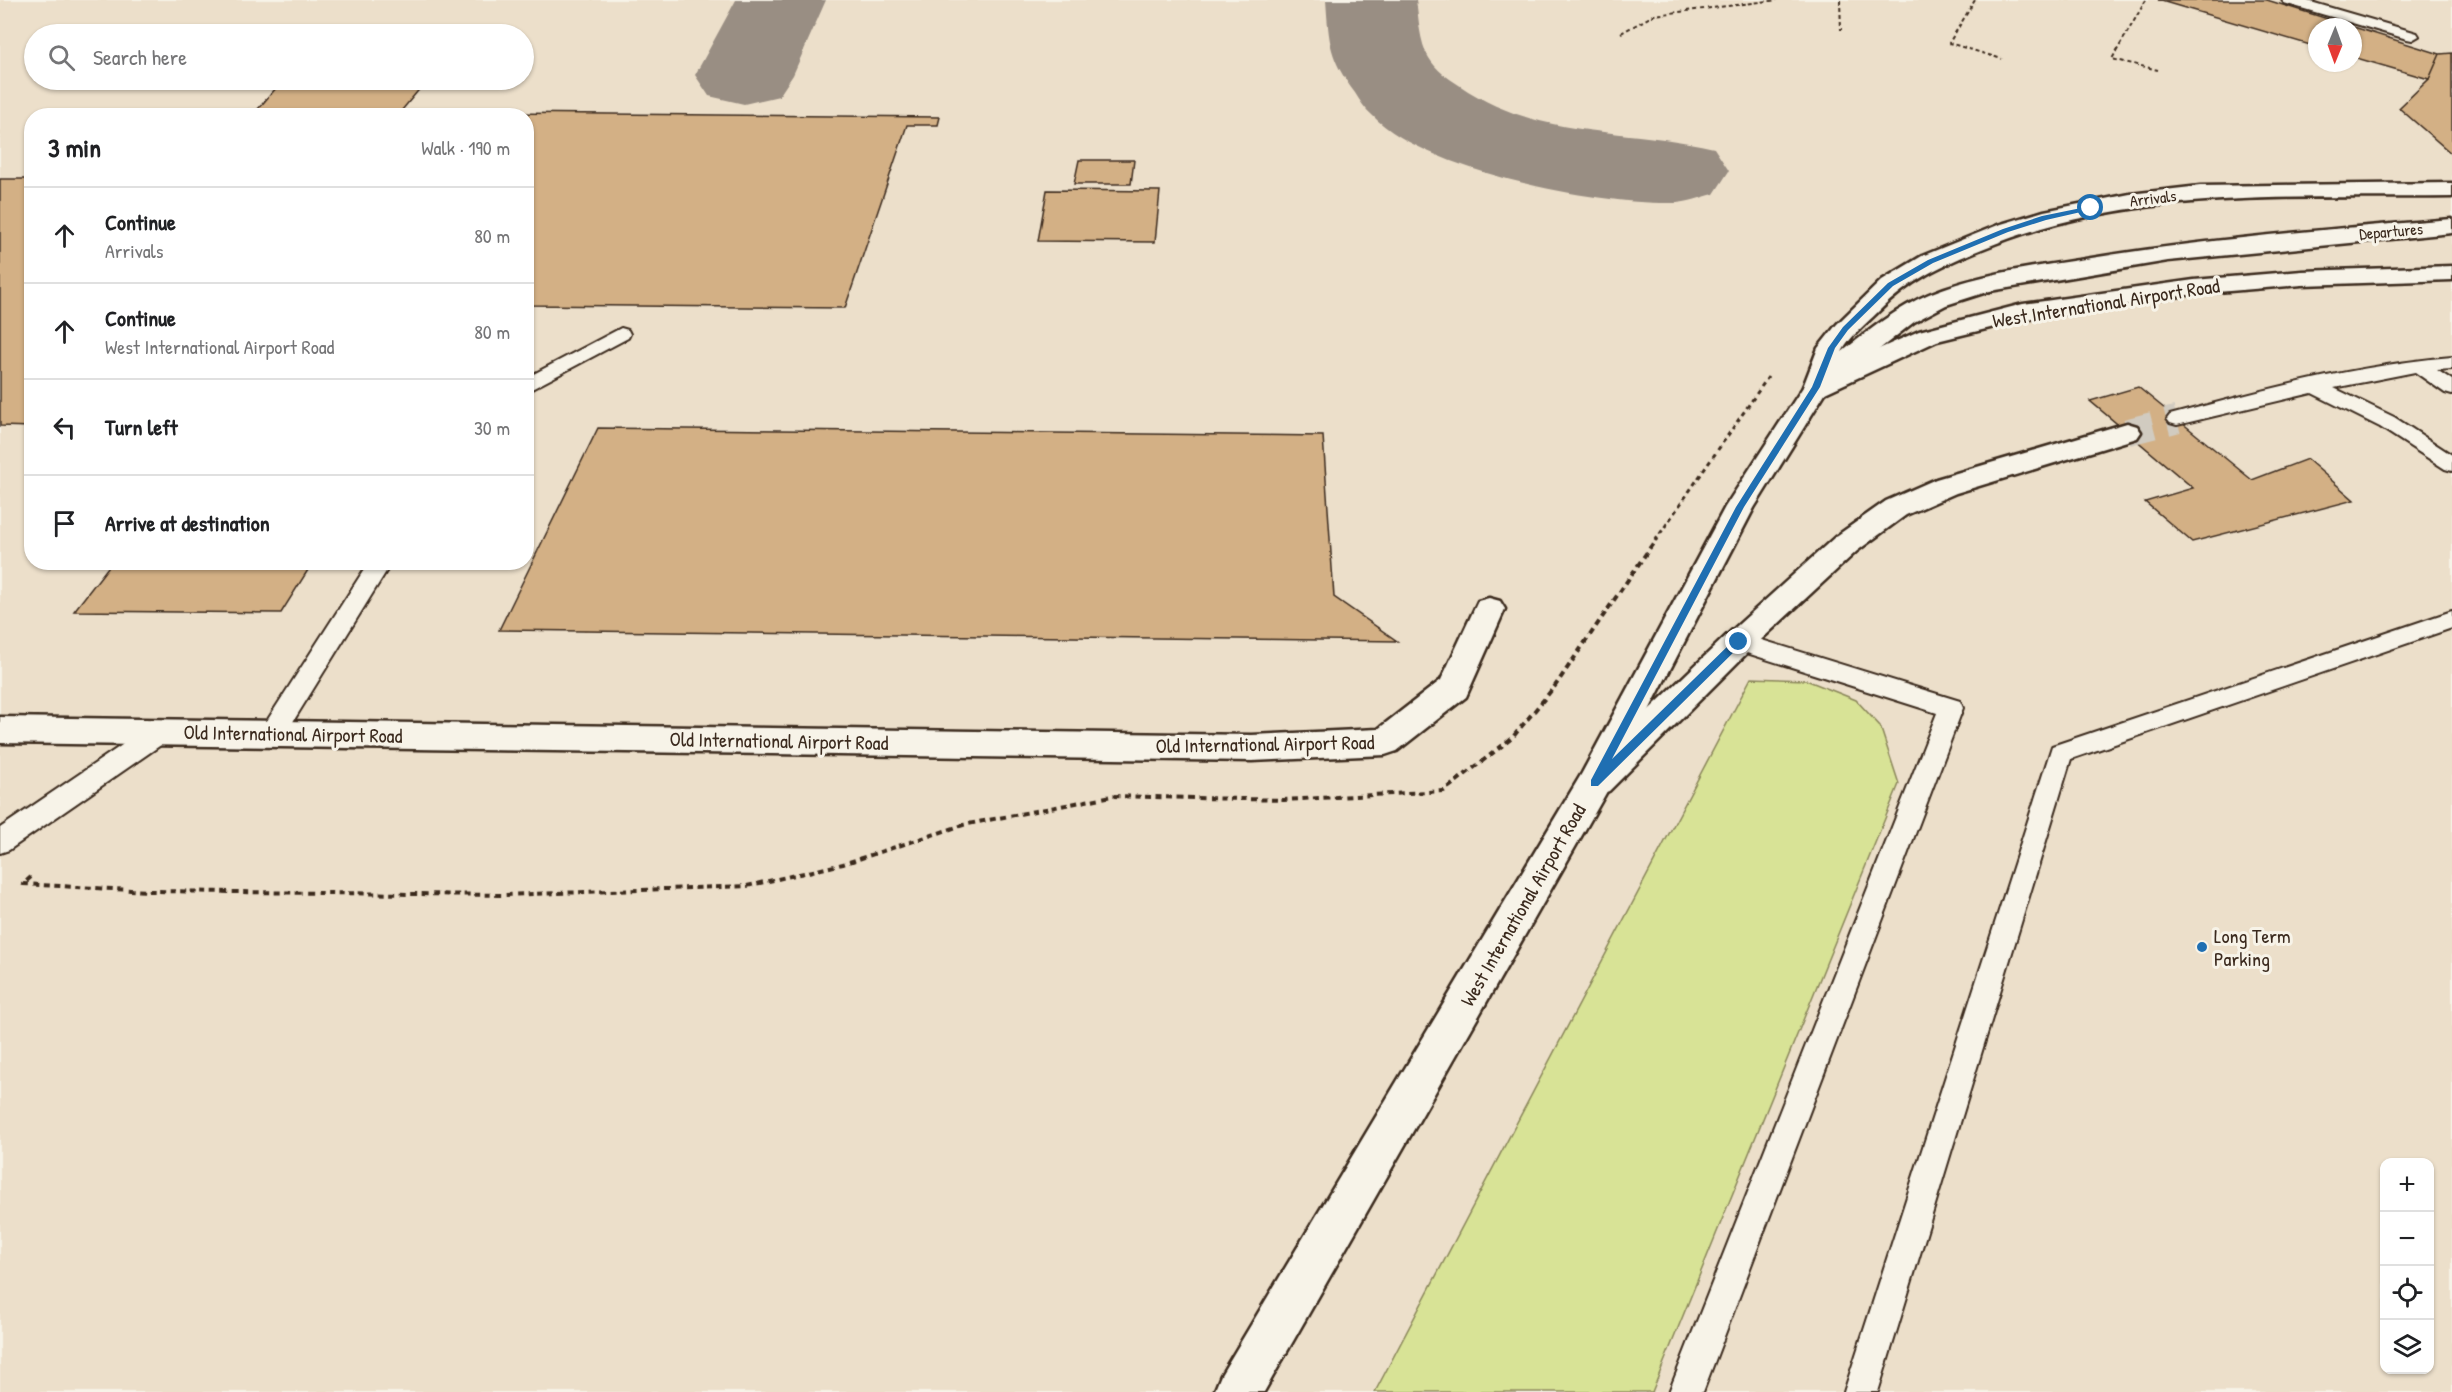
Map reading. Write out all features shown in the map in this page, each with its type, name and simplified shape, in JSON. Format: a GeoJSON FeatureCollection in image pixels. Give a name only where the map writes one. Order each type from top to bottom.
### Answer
{"type":"FeatureCollection","features":[{"type":"Feature","properties":{"kind":"main road","name":"Arrivals"},"geometry":{"type":"LineString","coordinates":[[1816,387],[1836,342],[1846,329],[1891,285],[1931,261],[2006,230],[2044,218],[2130,201],[2200,193],[2452,190]]}},
{"type":"Feature","properties":{"kind":"main road","name":"Departures"},"geometry":{"type":"LineString","coordinates":[[1816,387],[1904,317],[1937,300],[1978,287],[2159,255],[2452,226]]}},
{"type":"Feature","properties":{"kind":"main road","name":"West International Airport Road"},"geometry":{"type":"LineString","coordinates":[[1238,1392],[1594,783],[1740,507],[1816,387],[1928,336],[2023,312],[2194,287],[2302,278],[2452,273]]}},
{"type":"Feature","properties":{"kind":"main road"},"geometry":{"type":"LineString","coordinates":[[1594,783],[1739,642],[1846,544],[1896,508],[1946,486],[2127,432]]}},
{"type":"Feature","properties":{"kind":"main road","name":"Old International Airport Road"},"geometry":{"type":"LineString","coordinates":[[0,730],[1252,748],[1385,742],[1454,687],[1489,609]]}},
{"type":"Feature","properties":{"kind":"lane"},"geometry":{"type":"LineString","coordinates":[[2289,0],[2412,36]]}},
{"type":"Feature","properties":{"kind":"lane"},"geometry":{"type":"LineString","coordinates":[[534,382],[621,334]]}},
{"type":"Feature","properties":{"kind":"lane"},"geometry":{"type":"LineString","coordinates":[[2177,420],[2314,386],[2418,366],[2452,363]]}},
{"type":"Feature","properties":{"kind":"lane"},"geometry":{"type":"LineString","coordinates":[[2418,366],[2452,389]]}},
{"type":"Feature","properties":{"kind":"lane"},"geometry":{"type":"LineString","coordinates":[[2314,386],[2387,422],[2452,464]]}},
{"type":"Feature","properties":{"kind":"lane"},"geometry":{"type":"LineString","coordinates":[[272,734],[376,570]]}},
{"type":"Feature","properties":{"kind":"lane"},"geometry":{"type":"LineString","coordinates":[[1861,1392],[2061,753],[2452,619]]}},
{"type":"Feature","properties":{"kind":"lane"},"geometry":{"type":"LineString","coordinates":[[1686,1392],[1951,708],[1739,642]]}},
{"type":"Feature","properties":{"kind":"lane"},"geometry":{"type":"LineString","coordinates":[[0,842],[159,733]]}},
{"type":"Feature","properties":{"kind":"path"},"geometry":{"type":"LineString","coordinates":[[1621,33],[1654,15],[1777,0]]}},
{"type":"Feature","properties":{"kind":"path"},"geometry":{"type":"LineString","coordinates":[[1840,0],[1841,30]]}},
{"type":"Feature","properties":{"kind":"path"},"geometry":{"type":"LineString","coordinates":[[1975,0],[1949,43],[2002,59]]}},
{"type":"Feature","properties":{"kind":"path"},"geometry":{"type":"LineString","coordinates":[[2146,0],[2112,60],[2158,70]]}},
{"type":"Feature","properties":{"kind":"path"},"geometry":{"type":"LineString","coordinates":[[32,876],[23,884],[149,891],[504,895],[747,886],[843,864],[963,825],[1112,796],[1284,800],[1444,791],[1512,738],[1555,686],[1770,374]]}},
{"type":"Feature","properties":{"kind":"shaded area"},"geometry":{"type":"Polygon","coordinates":[[[0,0],[2452,0],[2452,1392],[0,1392],[0,0]]]}},
{"type":"Feature","properties":{"kind":"green space"},"geometry":{"type":"Polygon","coordinates":[[[1751,678],[1806,680],[1856,700],[1880,726],[1899,784],[1652,1392],[1375,1392],[1751,678]]]}},
{"type":"Feature","properties":{"kind":"building"},"geometry":{"type":"Polygon","coordinates":[[[2158,0],[2267,0],[2325,18],[2308,18],[2308,44],[2158,0]]]}},
{"type":"Feature","properties":{"kind":"building"},"geometry":{"type":"Polygon","coordinates":[[[2158,0],[2267,0],[2325,18],[2308,18],[2308,44],[2158,0]]]}},
{"type":"Feature","properties":{"kind":"building"},"geometry":{"type":"Polygon","coordinates":[[[2362,30],[2440,54],[2429,79],[2362,60],[2362,30]]]}},
{"type":"Feature","properties":{"kind":"building"},"geometry":{"type":"Polygon","coordinates":[[[2362,30],[2440,54],[2452,53],[2452,154],[2399,108],[2429,79],[2362,60],[2362,30]]]}},
{"type":"Feature","properties":{"kind":"building"},"geometry":{"type":"Polygon","coordinates":[[[274,90],[419,90],[404,108],[259,108],[274,90]]]}},
{"type":"Feature","properties":{"kind":"building"},"geometry":{"type":"Polygon","coordinates":[[[534,113],[940,117],[938,125],[907,125],[845,308],[534,305],[534,113]]]}},
{"type":"Feature","properties":{"kind":"building"},"geometry":{"type":"Polygon","coordinates":[[[1079,160],[1134,160],[1131,184],[1074,184],[1079,160]]]}},
{"type":"Feature","properties":{"kind":"building"},"geometry":{"type":"Polygon","coordinates":[[[0,179],[24,179],[24,427],[0,426],[0,179]]]}},
{"type":"Feature","properties":{"kind":"building"},"geometry":{"type":"Polygon","coordinates":[[[1047,190],[1160,191],[1155,242],[1038,241],[1047,190]]]}},
{"type":"Feature","properties":{"kind":"building"},"geometry":{"type":"Polygon","coordinates":[[[2138,387],[2252,480],[2307,459],[2354,500],[2192,542],[2145,502],[2193,488],[2090,401],[2138,387]]]}},
{"type":"Feature","properties":{"kind":"building"},"geometry":{"type":"Polygon","coordinates":[[[598,428],[1323,436],[1334,597],[1397,641],[499,630],[528,570],[534,570],[534,559],[598,428]]]}},
{"type":"Feature","properties":{"kind":"building"},"geometry":{"type":"Polygon","coordinates":[[[106,570],[308,570],[281,613],[74,611],[106,570]]]}},
{"type":"Feature","properties":{"kind":"taxiway"},"geometry":{"type":"LineString","coordinates":[[744,75],[781,0]]}},
{"type":"Feature","properties":{"kind":"taxiway"},"geometry":{"type":"LineString","coordinates":[[1371,0],[1377,43],[1385,67],[1407,95],[1438,117],[1475,135],[1516,149],[1559,159],[1676,171]]}},
{"type":"Feature","properties":{"kind":"tunnel"},"geometry":{"type":"LineString","coordinates":[[2127,432],[2177,419]]}},
{"type":"Feature","properties":{"kind":"place","name":"Long Term Parking"},"geometry":{"type":"Point","coordinates":[2202,947]}},
{"type":"Feature","properties":{"kind":"route"},"geometry":{"type":"LineString","coordinates":[[1739,642],[1594,783],[1740,507],[1816,387],[1831,348],[1846,329],[1891,285],[1931,261],[2006,230],[2044,218],[2091,208]]}}]}
